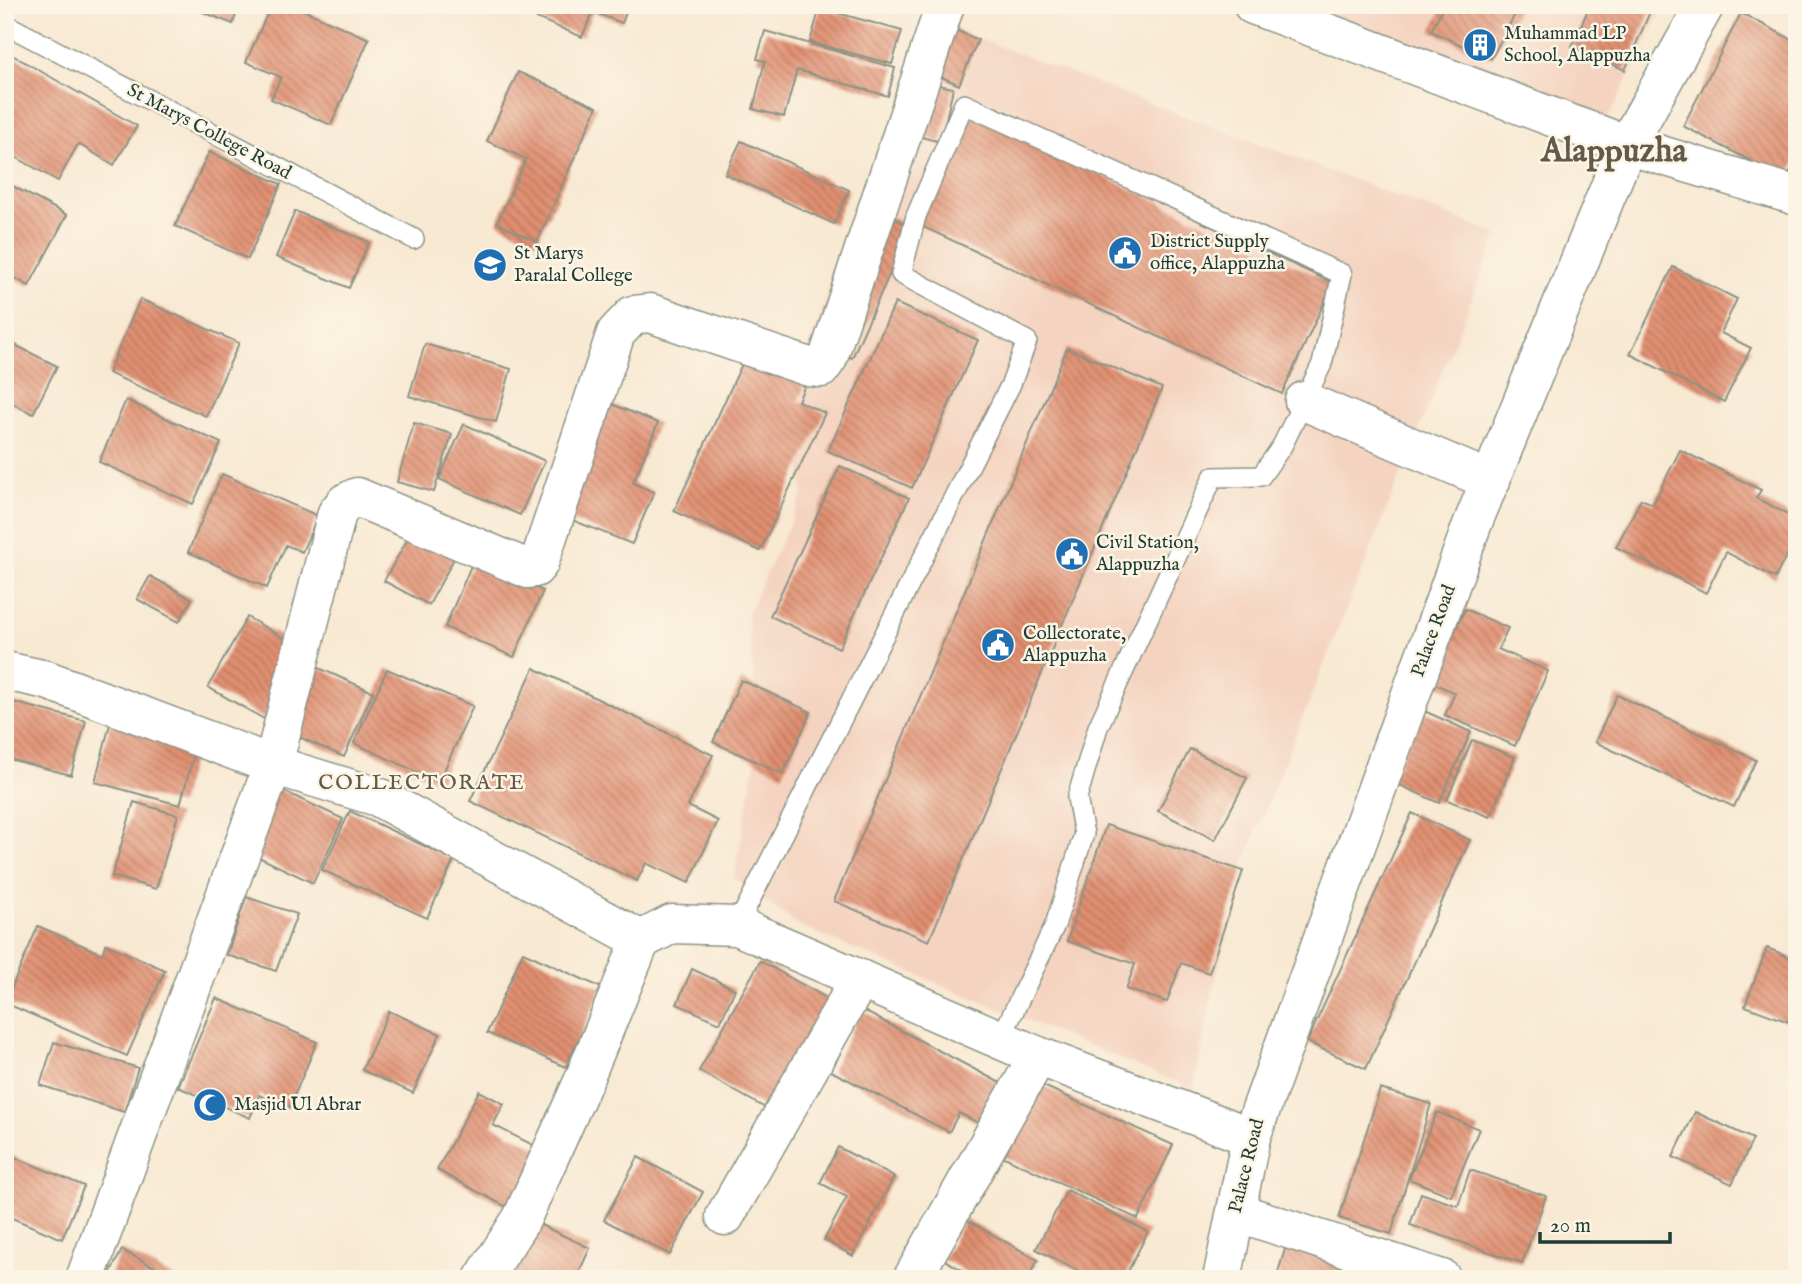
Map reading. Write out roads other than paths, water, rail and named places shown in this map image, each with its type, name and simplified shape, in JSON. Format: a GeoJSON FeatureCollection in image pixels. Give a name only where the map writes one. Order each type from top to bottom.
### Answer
{"type":"FeatureCollection","features":[{"type":"Feature","properties":{"kind":"street"},"geometry":{"type":"LineString","coordinates":[[85,1279],[272,765],[337,513],[345,503],[357,497],[528,569],[535,568],[539,563],[616,333],[633,315],[650,313],[809,367],[821,368],[828,358],[945,5]]}},
{"type":"Feature","properties":{"kind":"street"},"geometry":{"type":"LineString","coordinates":[[1253,5],[1627,145],[1797,196]]}},
{"type":"Feature","properties":{"kind":"street","name":"Palace Road"},"geometry":{"type":"LineString","coordinates":[[1222,1279],[1251,1138],[1468,538],[1627,145],[1704,5]]}},
{"type":"Feature","properties":{"kind":"street"},"geometry":{"type":"LineString","coordinates":[[1304,401],[1491,481]]}},
{"type":"Feature","properties":{"kind":"street"},"geometry":{"type":"LineString","coordinates":[[5,671],[47,680],[272,765],[377,797],[641,940]]}},
{"type":"Feature","properties":{"kind":"street"},"geometry":{"type":"LineString","coordinates":[[483,1279],[522,1218],[582,1084],[641,940],[673,924],[737,926],[1038,1056],[1251,1138]]}},
{"type":"Feature","properties":{"kind":"street"},"geometry":{"type":"LineString","coordinates":[[725,1216],[860,979]]}},
{"type":"Feature","properties":{"kind":"street"},"geometry":{"type":"LineString","coordinates":[[912,1279],[1038,1056]]}},
{"type":"Feature","properties":{"kind":"street"},"geometry":{"type":"LineString","coordinates":[[1236,1212],[1442,1279]]}},
{"type":"Feature","properties":{"kind":"lane","name":"St Marys College Road"},"geometry":{"type":"LineString","coordinates":[[5,24],[414,239]]}},
{"type":"Feature","properties":{"kind":"lane"},"geometry":{"type":"LineString","coordinates":[[737,926],[1011,384],[1027,341],[901,274],[916,216],[964,104],[1342,274],[1322,364],[1282,446],[1261,476],[1213,477],[1098,727],[1077,798],[1084,834],[1055,925],[1000,1040]]}},
{"type":"Feature","properties":{"kind":"place","name":"Muhammad LP School, Alappuzha"},"geometry":{"type":"Point","coordinates":[1480,45]}},
{"type":"Feature","properties":{"kind":"place","name":"District Supply office, Alappuzha"},"geometry":{"type":"Point","coordinates":[1125,253]}},
{"type":"Feature","properties":{"kind":"place","name":"St Marys Paralal College"},"geometry":{"type":"Point","coordinates":[490,265]}},
{"type":"Feature","properties":{"kind":"place","name":"Civil Station, Alappuzha"},"geometry":{"type":"Point","coordinates":[1072,554]}},
{"type":"Feature","properties":{"kind":"place","name":"Collectorate, Alappuzha"},"geometry":{"type":"Point","coordinates":[998,645]}},
{"type":"Feature","properties":{"kind":"place","name":"Masjid Ul Abrar"},"geometry":{"type":"Point","coordinates":[210,1105]}},
{"type":"Feature","properties":{"kind":"district","name":"Alappuzha"},"geometry":{"type":"Point","coordinates":[1614,152]}},
{"type":"Feature","properties":{"kind":"district","name":"COLLECTORATE"},"geometry":{"type":"Point","coordinates":[422,783]}}]}
